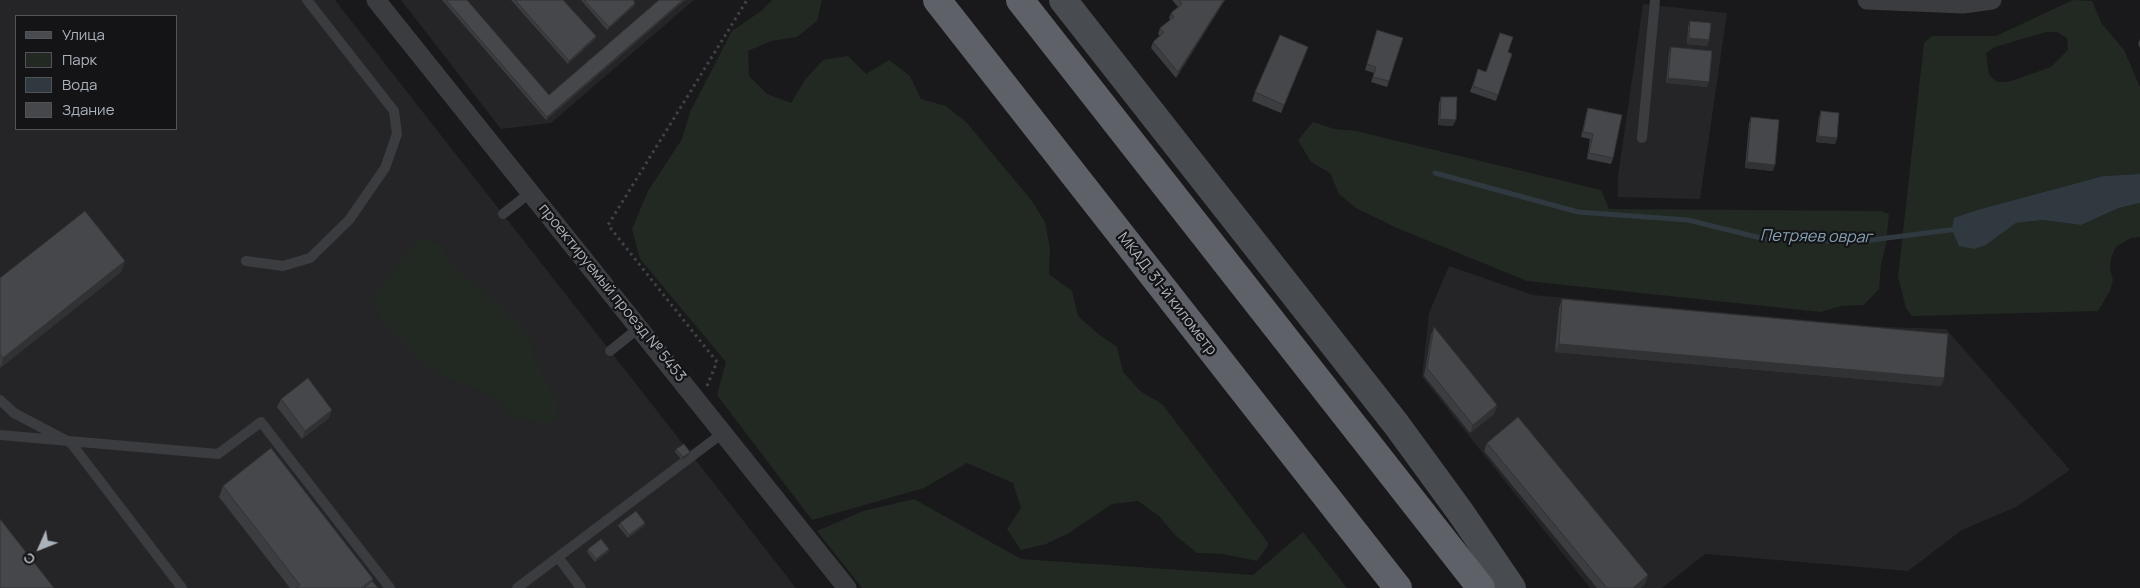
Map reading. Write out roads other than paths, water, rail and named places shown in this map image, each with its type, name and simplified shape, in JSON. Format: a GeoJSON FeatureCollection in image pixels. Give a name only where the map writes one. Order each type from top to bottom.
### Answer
{"type":"FeatureCollection","features":[{"type":"Feature","properties":{"kind":"highway","name":"МКАД, 31-й километр"},"geometry":{"type":"LineString","coordinates":[[937,0],[1398,588]]}},
{"type":"Feature","properties":{"kind":"highway"},"geometry":{"type":"LineString","coordinates":[[1020,0],[1481,588]]}},
{"type":"Feature","properties":{"kind":"main road"},"geometry":{"type":"LineString","coordinates":[[1063,0],[1396,424],[1461,513],[1512,588]]}},
{"type":"Feature","properties":{"kind":"street","name":"проектируемый проезд № 5453"},"geometry":{"type":"LineString","coordinates":[[376,0],[724,432],[847,588]]}},
{"type":"Feature","properties":{"kind":"street"},"geometry":{"type":"LineString","coordinates":[[1867,0],[1963,4],[1992,0]]}},
{"type":"Feature","properties":{"kind":"lane"},"geometry":{"type":"LineString","coordinates":[[246,261],[283,266],[310,258],[349,220],[385,168],[397,134],[394,111],[307,0]]}},
{"type":"Feature","properties":{"kind":"lane"},"geometry":{"type":"LineString","coordinates":[[1642,138],[1656,0]]}},
{"type":"Feature","properties":{"kind":"lane"},"geometry":{"type":"LineString","coordinates":[[503,214],[531,192]]}},
{"type":"Feature","properties":{"kind":"lane"},"geometry":{"type":"LineString","coordinates":[[610,351],[640,328]]}},
{"type":"Feature","properties":{"kind":"lane"},"geometry":{"type":"LineString","coordinates":[[0,400],[14,413],[71,443],[182,588]]}},
{"type":"Feature","properties":{"kind":"lane"},"geometry":{"type":"LineString","coordinates":[[0,435],[71,443],[218,454],[260,422],[390,588]]}},
{"type":"Feature","properties":{"kind":"lane"},"geometry":{"type":"LineString","coordinates":[[517,588],[724,432]]}},
{"type":"Feature","properties":{"kind":"lane"},"geometry":{"type":"LineString","coordinates":[[558,558],[581,588]]}},
{"type":"Feature","properties":{"kind":"water"},"geometry":{"type":"Polygon","coordinates":[[[2140,174],[2140,203],[2119,208],[2081,225],[2042,220],[2016,223],[1986,245],[1974,249],[1959,246],[1952,230],[1954,218],[1977,210],[2103,176],[2140,174]]]}},
{"type":"Feature","properties":{"kind":"waterway","name":"Петряев овраг"},"geometry":{"type":"LineString","coordinates":[[1435,173],[1578,212],[1688,220],[1765,239],[1855,242],[1958,229]]}}]}
